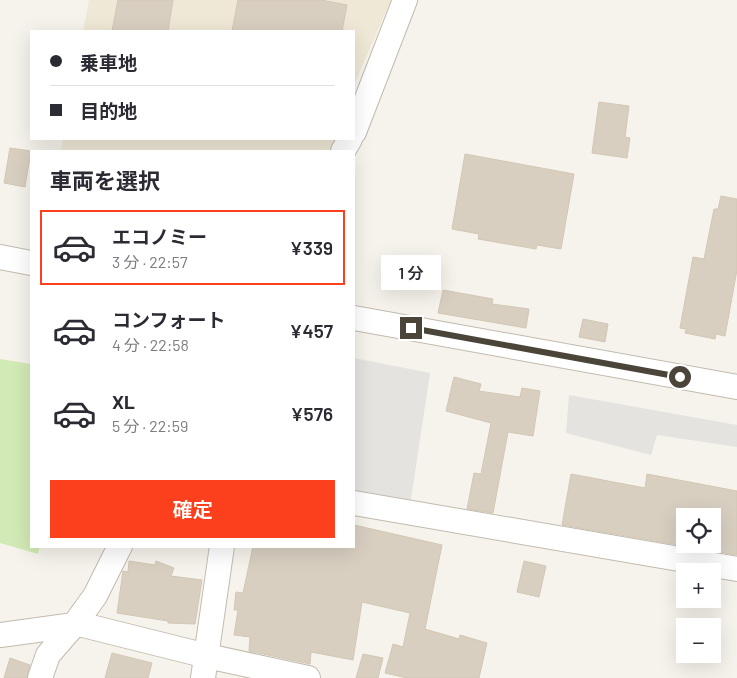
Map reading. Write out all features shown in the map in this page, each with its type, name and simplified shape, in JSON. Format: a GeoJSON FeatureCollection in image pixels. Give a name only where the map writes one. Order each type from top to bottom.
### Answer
{"type":"FeatureCollection","features":[{"type":"Feature","properties":{"kind":"street"},"geometry":{"type":"LineString","coordinates":[[355,129],[405,0]]}},
{"type":"Feature","properties":{"kind":"street"},"geometry":{"type":"LineString","coordinates":[[0,257],[30,263]]}},
{"type":"Feature","properties":{"kind":"street"},"geometry":{"type":"LineString","coordinates":[[355,318],[737,387]]}},
{"type":"Feature","properties":{"kind":"street"},"geometry":{"type":"LineString","coordinates":[[355,503],[737,569]]}},
{"type":"Feature","properties":{"kind":"street"},"geometry":{"type":"LineString","coordinates":[[40,678],[48,655],[74,625],[95,596],[119,548]]}},
{"type":"Feature","properties":{"kind":"street"},"geometry":{"type":"LineString","coordinates":[[205,667],[222,548]]}},
{"type":"Feature","properties":{"kind":"street"},"geometry":{"type":"LineString","coordinates":[[0,635],[74,625],[83,626],[205,667],[308,678]]}},
{"type":"Feature","properties":{"kind":"shaded area"},"geometry":{"type":"Polygon","coordinates":[[[89,0],[391,0],[355,83],[355,30],[83,30],[89,0]]]}},
{"type":"Feature","properties":{"kind":"shaded area"},"geometry":{"type":"Polygon","coordinates":[[[63,140],[343,140],[340,150],[61,150],[63,140]]]}},
{"type":"Feature","properties":{"kind":"shaded area"},"geometry":{"type":"Polygon","coordinates":[[[355,358],[430,373],[410,506],[355,496],[355,358]]]}},
{"type":"Feature","properties":{"kind":"shaded area"},"geometry":{"type":"Polygon","coordinates":[[[569,395],[737,425],[737,447],[657,435],[651,455],[566,433],[569,395]]]}},
{"type":"Feature","properties":{"kind":"green space"},"geometry":{"type":"Polygon","coordinates":[[[0,359],[30,364],[30,548],[40,548],[38,554],[0,543],[0,359]]]}},
{"type":"Feature","properties":{"kind":"building"},"geometry":{"type":"Polygon","coordinates":[[[118,0],[173,0],[168,30],[112,30],[118,0]]]}},
{"type":"Feature","properties":{"kind":"building"},"geometry":{"type":"Polygon","coordinates":[[[238,0],[321,0],[347,5],[342,30],[232,30],[238,0]]]}},
{"type":"Feature","properties":{"kind":"building"},"geometry":{"type":"Polygon","coordinates":[[[599,102],[629,106],[625,137],[630,138],[627,158],[592,153],[599,102]]]}},
{"type":"Feature","properties":{"kind":"building"},"geometry":{"type":"Polygon","coordinates":[[[10,148],[30,151],[25,187],[4,183],[10,148]]]}},
{"type":"Feature","properties":{"kind":"building"},"geometry":{"type":"Polygon","coordinates":[[[465,154],[574,174],[561,249],[537,245],[536,249],[478,239],[479,234],[452,229],[465,154]]]}},
{"type":"Feature","properties":{"kind":"building"},"geometry":{"type":"Polygon","coordinates":[[[721,196],[737,199],[737,270],[725,336],[716,334],[715,339],[685,333],[686,329],[680,328],[693,257],[704,259],[714,209],[718,209],[721,196]]]}},
{"type":"Feature","properties":{"kind":"building"},"geometry":{"type":"Polygon","coordinates":[[[443,290],[493,299],[492,304],[529,309],[526,328],[438,313],[443,290]]]}},
{"type":"Feature","properties":{"kind":"building"},"geometry":{"type":"Polygon","coordinates":[[[583,319],[608,324],[605,342],[579,337],[583,319]]]}},
{"type":"Feature","properties":{"kind":"building"},"geometry":{"type":"Polygon","coordinates":[[[454,377],[481,384],[479,391],[520,397],[522,388],[540,391],[533,436],[508,432],[493,513],[467,509],[474,473],[481,474],[491,423],[446,411],[454,377]]]}},
{"type":"Feature","properties":{"kind":"building"},"geometry":{"type":"Polygon","coordinates":[[[571,474],[645,488],[647,474],[737,491],[737,555],[721,552],[721,508],[676,508],[676,545],[562,525],[571,474]]]}},
{"type":"Feature","properties":{"kind":"building"},"geometry":{"type":"Polygon","coordinates":[[[355,525],[442,545],[425,629],[459,639],[460,635],[487,643],[479,678],[407,678],[385,673],[393,644],[403,647],[410,613],[362,602],[353,660],[311,652],[310,664],[249,651],[250,637],[234,635],[238,610],[234,610],[236,592],[243,593],[253,548],[355,548],[355,525]]]}},
{"type":"Feature","properties":{"kind":"building"},"geometry":{"type":"Polygon","coordinates":[[[129,561],[155,565],[156,561],[174,568],[171,576],[202,580],[195,624],[168,623],[168,621],[117,613],[123,571],[128,572],[129,561]]]}},
{"type":"Feature","properties":{"kind":"building"},"geometry":{"type":"Polygon","coordinates":[[[524,561],[546,566],[539,597],[517,592],[524,561]]]}},
{"type":"Feature","properties":{"kind":"building"},"geometry":{"type":"Polygon","coordinates":[[[112,653],[152,663],[148,678],[105,678],[112,653]]]}},
{"type":"Feature","properties":{"kind":"building"},"geometry":{"type":"Polygon","coordinates":[[[363,654],[383,658],[378,678],[356,678],[363,654]]]}},
{"type":"Feature","properties":{"kind":"building"},"geometry":{"type":"Polygon","coordinates":[[[10,658],[30,665],[27,678],[4,678],[10,658]]]}},
{"type":"Feature","properties":{"kind":"route"},"geometry":{"type":"LineString","coordinates":[[411,328],[680,377]]}}]}
